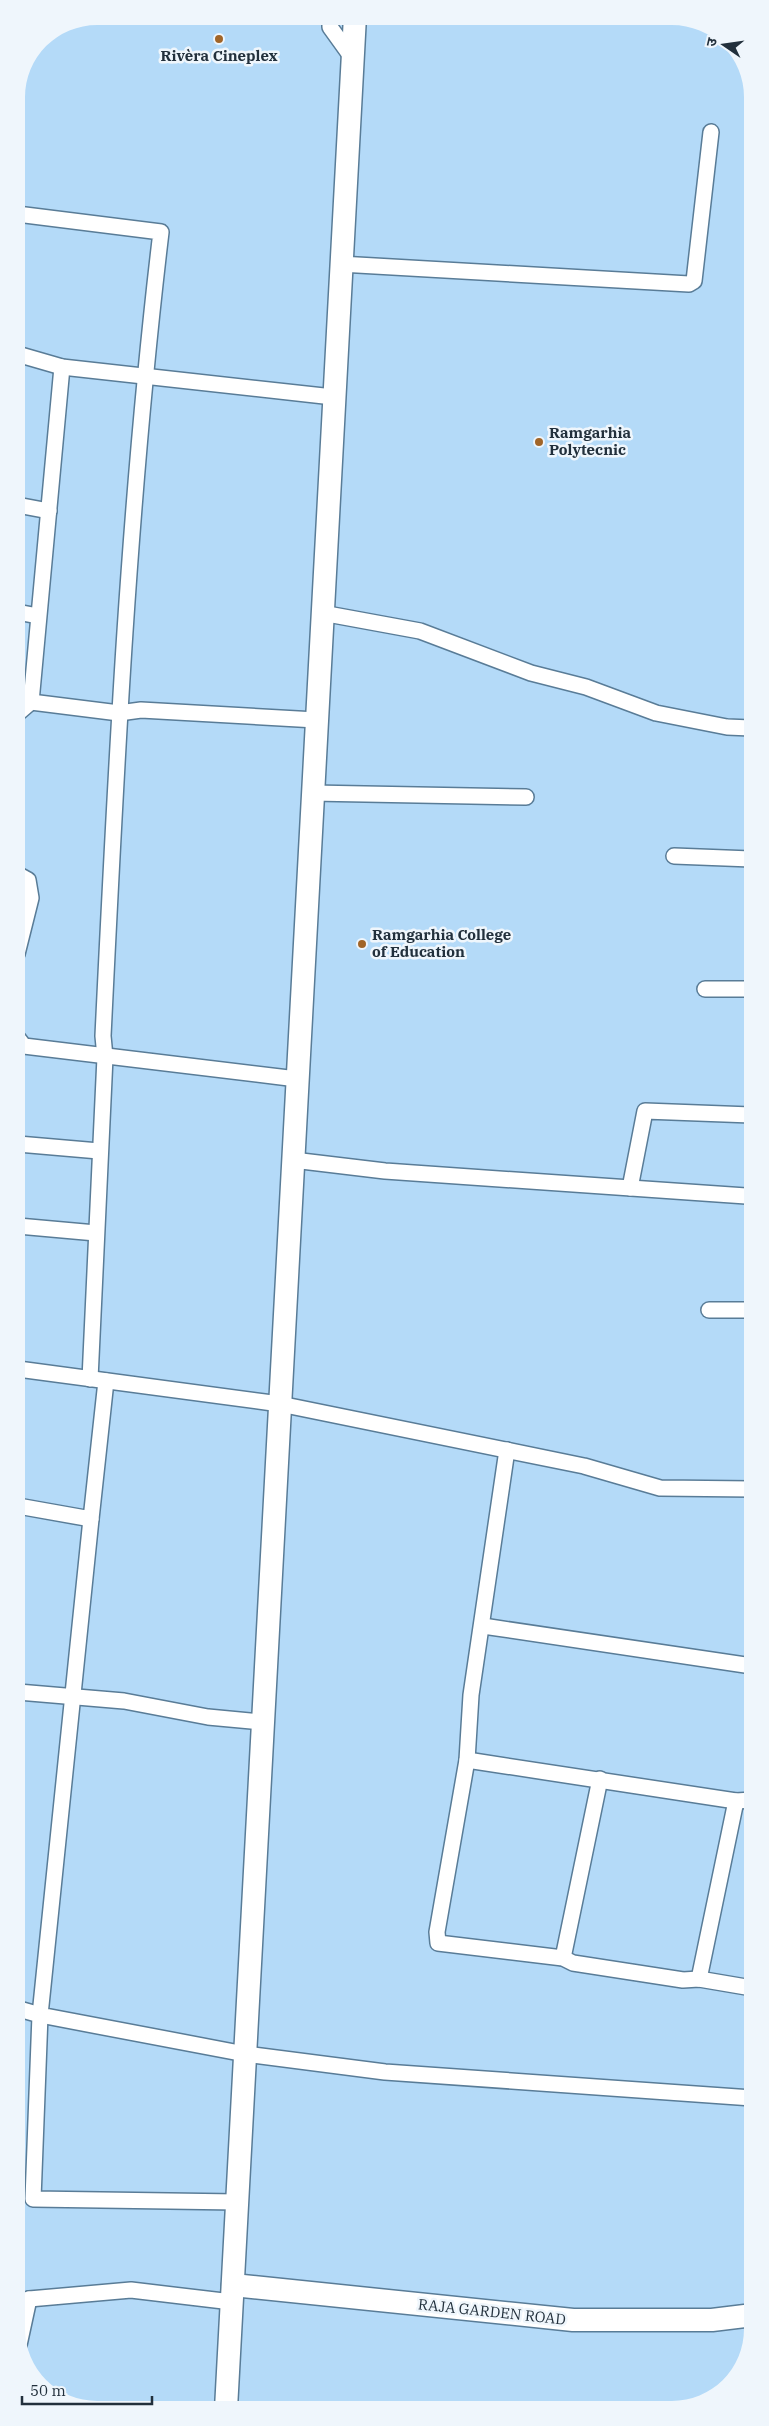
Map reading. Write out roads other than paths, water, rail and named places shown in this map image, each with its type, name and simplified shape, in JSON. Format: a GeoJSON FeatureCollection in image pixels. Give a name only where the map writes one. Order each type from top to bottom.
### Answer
{"type":"FeatureCollection","features":[{"type":"Feature","properties":{"kind":"main road"},"geometry":{"type":"LineString","coordinates":[[226,2401],[340,264],[355,25]]}},
{"type":"Feature","properties":{"kind":"main road","name":"RAJA GARDEN ROAD"},"geometry":{"type":"LineString","coordinates":[[232,2293],[573,2320],[712,2320],[744,2317]]}},
{"type":"Feature","properties":{"kind":"street"},"geometry":{"type":"LineString","coordinates":[[330,25],[353,59]]}},
{"type":"Feature","properties":{"kind":"street"},"geometry":{"type":"LineString","coordinates":[[340,264],[689,284],[694,282],[698,259],[711,132]]}},
{"type":"Feature","properties":{"kind":"street"},"geometry":{"type":"LineString","coordinates":[[25,215],[161,232],[144,376],[119,713],[103,1036],[105,1057],[99,1151],[90,1379]]}},
{"type":"Feature","properties":{"kind":"street"},"geometry":{"type":"LineString","coordinates":[[25,356],[62,367],[333,397]]}},
{"type":"Feature","properties":{"kind":"street"},"geometry":{"type":"LineString","coordinates":[[25,707],[30,702],[62,367]]}},
{"type":"Feature","properties":{"kind":"street"},"geometry":{"type":"LineString","coordinates":[[25,506],[49,511]]}},
{"type":"Feature","properties":{"kind":"street"},"geometry":{"type":"LineString","coordinates":[[322,613],[420,631],[531,673],[586,687],[656,713],[744,727]]}},
{"type":"Feature","properties":{"kind":"street"},"geometry":{"type":"LineString","coordinates":[[25,614],[38,616]]}},
{"type":"Feature","properties":{"kind":"street"},"geometry":{"type":"LineString","coordinates":[[30,702],[119,713],[141,710],[316,720]]}},
{"type":"Feature","properties":{"kind":"street"},"geometry":{"type":"LineString","coordinates":[[312,793],[526,797]]}},
{"type":"Feature","properties":{"kind":"street"},"geometry":{"type":"LineString","coordinates":[[674,856],[744,859]]}},
{"type":"Feature","properties":{"kind":"street"},"geometry":{"type":"LineString","coordinates":[[25,878],[28,880],[31,898],[25,922]]}},
{"type":"Feature","properties":{"kind":"street"},"geometry":{"type":"LineString","coordinates":[[705,989],[744,989]]}},
{"type":"Feature","properties":{"kind":"street"},"geometry":{"type":"LineString","coordinates":[[25,1046],[297,1079]]}},
{"type":"Feature","properties":{"kind":"street"},"geometry":{"type":"LineString","coordinates":[[630,1188],[645,1111],[744,1115]]}},
{"type":"Feature","properties":{"kind":"street"},"geometry":{"type":"LineString","coordinates":[[25,1145],[99,1151]]}},
{"type":"Feature","properties":{"kind":"street"},"geometry":{"type":"LineString","coordinates":[[293,1160],[385,1171],[744,1196]]}},
{"type":"Feature","properties":{"kind":"street"},"geometry":{"type":"LineString","coordinates":[[25,1227],[96,1234]]}},
{"type":"Feature","properties":{"kind":"street"},"geometry":{"type":"LineString","coordinates":[[709,1310],[744,1310]]}},
{"type":"Feature","properties":{"kind":"street"},"geometry":{"type":"LineString","coordinates":[[25,1370],[280,1404],[584,1466],[660,1488],[744,1489]]}},
{"type":"Feature","properties":{"kind":"street"},"geometry":{"type":"LineString","coordinates":[[106,1381],[40,2015],[26,2199],[237,2202]]}},
{"type":"Feature","properties":{"kind":"street"},"geometry":{"type":"LineString","coordinates":[[507,1450],[483,1626],[471,1695],[467,1760],[437,1932],[438,1943],[563,1958],[573,1963],[683,1980],[698,1979],[744,1987]]}},
{"type":"Feature","properties":{"kind":"street"},"geometry":{"type":"LineString","coordinates":[[25,1507],[91,1518]]}},
{"type":"Feature","properties":{"kind":"street"},"geometry":{"type":"LineString","coordinates":[[483,1626],[744,1665]]}},
{"type":"Feature","properties":{"kind":"street"},"geometry":{"type":"LineString","coordinates":[[25,1692],[124,1701],[208,1717],[262,1722]]}},
{"type":"Feature","properties":{"kind":"street"},"geometry":{"type":"LineString","coordinates":[[467,1760],[736,1801],[744,1800]]}},
{"type":"Feature","properties":{"kind":"street"},"geometry":{"type":"LineString","coordinates":[[563,1958],[600,1779]]}},
{"type":"Feature","properties":{"kind":"street"},"geometry":{"type":"LineString","coordinates":[[698,1979],[736,1801]]}},
{"type":"Feature","properties":{"kind":"street"},"geometry":{"type":"LineString","coordinates":[[25,2012],[245,2054],[385,2072],[744,2097]]}},
{"type":"Feature","properties":{"kind":"street"},"geometry":{"type":"LineString","coordinates":[[25,2302],[131,2290],[232,2293]]}},
{"type":"Feature","properties":{"kind":"place","name":"Rivèra Cineplex"},"geometry":{"type":"Point","coordinates":[219,39]}},
{"type":"Feature","properties":{"kind":"place","name":"Ramgarhia Polytecnic"},"geometry":{"type":"Point","coordinates":[539,442]}},
{"type":"Feature","properties":{"kind":"place","name":"Ramgarhia College of Education"},"geometry":{"type":"Point","coordinates":[362,944]}}]}
